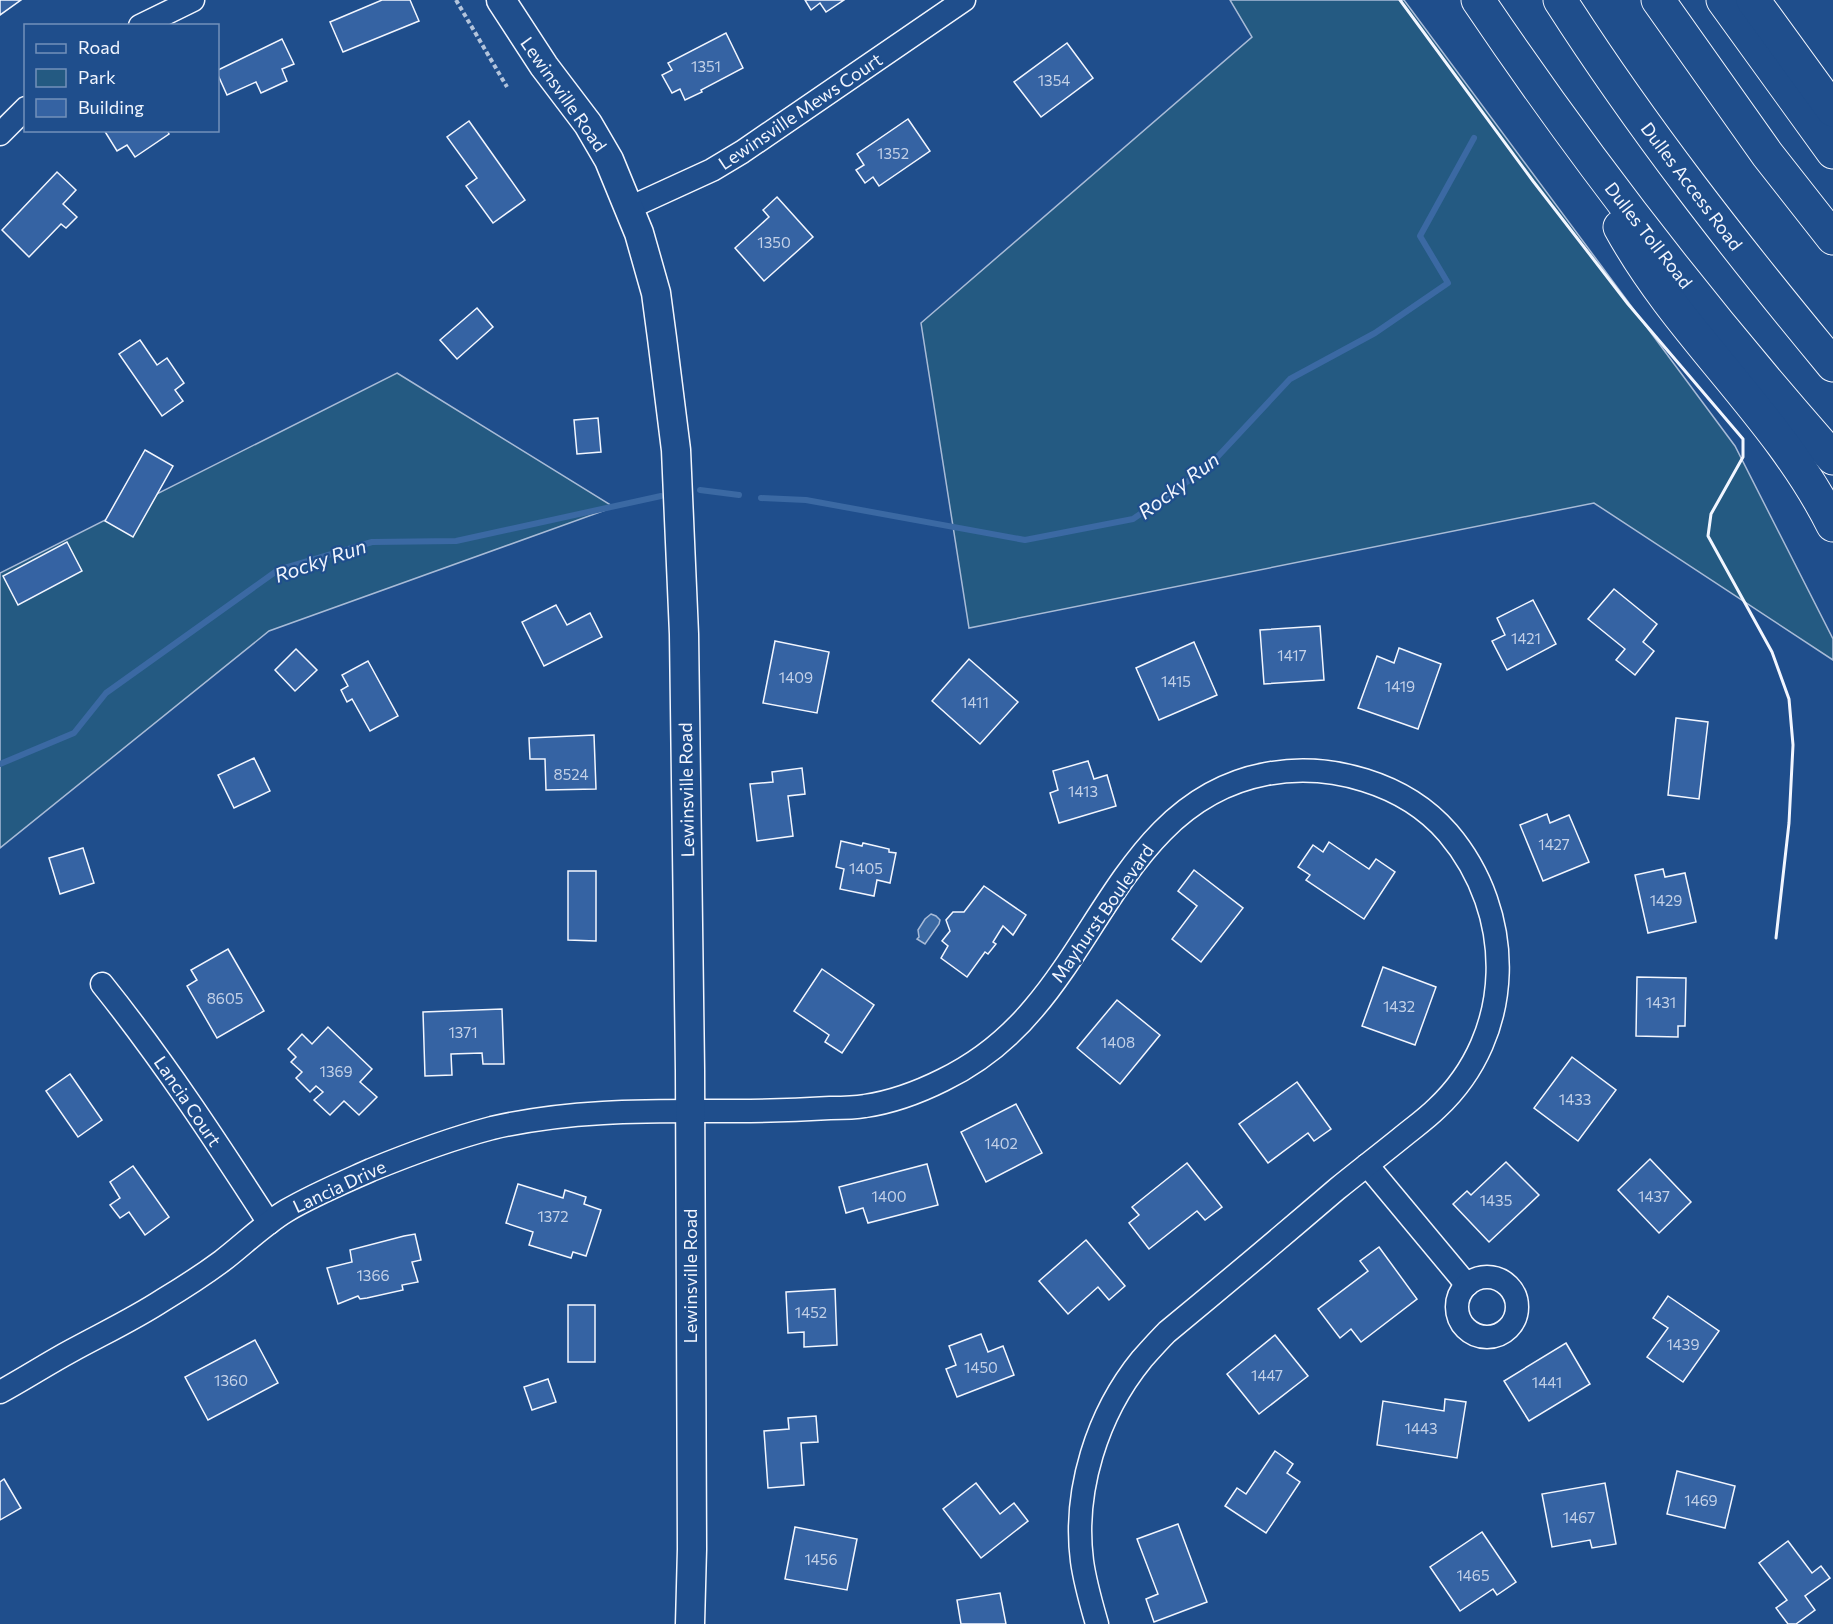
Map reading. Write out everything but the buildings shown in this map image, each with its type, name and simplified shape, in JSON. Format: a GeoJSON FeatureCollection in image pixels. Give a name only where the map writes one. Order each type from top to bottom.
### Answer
{"type":"FeatureCollection","features":[{"type":"Feature","properties":{"kind":"highway","name":"Dulles Toll Road"},"geometry":{"type":"LineString","coordinates":[[1478,0],[1553,108],[1704,307],[1833,458]]}},
{"type":"Feature","properties":{"kind":"highway","name":"Dulles Access Road"},"geometry":{"type":"LineString","coordinates":[[1560,0],[1614,81],[1694,191],[1833,365]]}},
{"type":"Feature","properties":{"kind":"highway"},"geometry":{"type":"LineString","coordinates":[[1658,0],[1767,154],[1833,238]]}},
{"type":"Feature","properties":{"kind":"highway"},"geometry":{"type":"LineString","coordinates":[[1744,0],[1833,88]]}},
{"type":"Feature","properties":{"kind":"highway"},"geometry":{"type":"LineString","coordinates":[[1744,0],[1833,110]]}},
{"type":"Feature","properties":{"kind":"highway"},"geometry":{"type":"LineString","coordinates":[[1744,0],[1833,152]]}},
{"type":"Feature","properties":{"kind":"highway"},"geometry":{"type":"LineString","coordinates":[[1553,108],[1646,271],[1782,442],[1823,505],[1833,525]]}},
{"type":"Feature","properties":{"kind":"main road","name":"Lewinsville Road"},"geometry":{"type":"LineString","coordinates":[[501,0],[544,66],[588,124],[609,159],[639,233],[656,293],[676,450],[684,634],[690,1070],[692,1538],[690,1624]]}},
{"type":"Feature","properties":{"kind":"street"},"geometry":{"type":"LineString","coordinates":[[144,24],[193,0]]}},
{"type":"Feature","properties":{"kind":"street","name":"Lewinsville Mews Court"},"geometry":{"type":"LineString","coordinates":[[629,208],[712,170],[742,152],[964,0]]}},
{"type":"Feature","properties":{"kind":"street"},"geometry":{"type":"LineString","coordinates":[[0,134],[24,110]]}},
{"type":"Feature","properties":{"kind":"street","name":"Mayhurst Boulevard"},"geometry":{"type":"LineString","coordinates":[[689,1111],[774,1111],[865,1106],[905,1096],[942,1081],[975,1061],[1005,1038],[1034,1009],[1154,838],[1179,815],[1207,796],[1237,782],[1288,771],[1329,772],[1360,778],[1390,790],[1416,805],[1440,824],[1461,849],[1479,879],[1490,908],[1497,940],[1498,970],[1495,1002],[1487,1031],[1474,1060],[1457,1086],[1437,1108],[1167,1332],[1141,1360],[1119,1392],[1093,1449],[1085,1484],[1081,1521],[1082,1559],[1097,1624]]}},
{"type":"Feature","properties":{"kind":"street","name":"Lancia Court"},"geometry":{"type":"LineString","coordinates":[[102,984],[144,1036],[191,1103],[268,1223]]}},
{"type":"Feature","properties":{"kind":"street","name":"Lancia Drive"},"geometry":{"type":"LineString","coordinates":[[0,1392],[159,1303],[221,1262],[268,1223],[321,1191],[408,1155],[491,1129],[541,1118],[592,1113],[689,1111]]}},
{"type":"Feature","properties":{"kind":"street"},"geometry":{"type":"LineString","coordinates":[[1367,1165],[1467,1285]]}},
{"type":"Feature","properties":{"kind":"path"},"geometry":{"type":"LineString","coordinates":[[456,0],[507,87]]}},
{"type":"Feature","properties":{"kind":"green space"},"geometry":{"type":"Polygon","coordinates":[[[1230,0],[1404,0],[1735,446],[1833,639],[1833,660],[1594,503],[969,628],[921,323],[1252,37],[1230,0]]]}},
{"type":"Feature","properties":{"kind":"green space"},"geometry":{"type":"Polygon","coordinates":[[[397,373],[614,507],[269,631],[0,848],[0,573],[397,373]]]}},
{"type":"Feature","properties":{"kind":"shaded area"},"geometry":{"type":"Polygon","coordinates":[[[931,914],[940,920],[925,944],[917,939],[918,930],[931,914]]]}},
{"type":"Feature","properties":{"kind":"waterway","name":"Rocky Run"},"geometry":{"type":"LineString","coordinates":[[761,498],[806,500],[1025,540],[1133,519],[1207,468],[1290,379],[1375,333],[1448,283],[1420,236],[1474,138]]}},
{"type":"Feature","properties":{"kind":"waterway","name":"Rocky Run"},"geometry":{"type":"LineString","coordinates":[[700,490],[739,495]]}},
{"type":"Feature","properties":{"kind":"waterway","name":"Rocky Run"},"geometry":{"type":"LineString","coordinates":[[0,764],[74,733],[106,693],[278,570],[372,542],[456,541],[661,496]]}},
{"type":"Feature","properties":{"kind":"wall"},"geometry":{"type":"LineString","coordinates":[[1400,0],[1533,181],[1628,304],[1743,439],[1743,457],[1711,514],[1708,536],[1772,652],[1789,699],[1793,745],[1789,823],[1776,938]]}}]}
